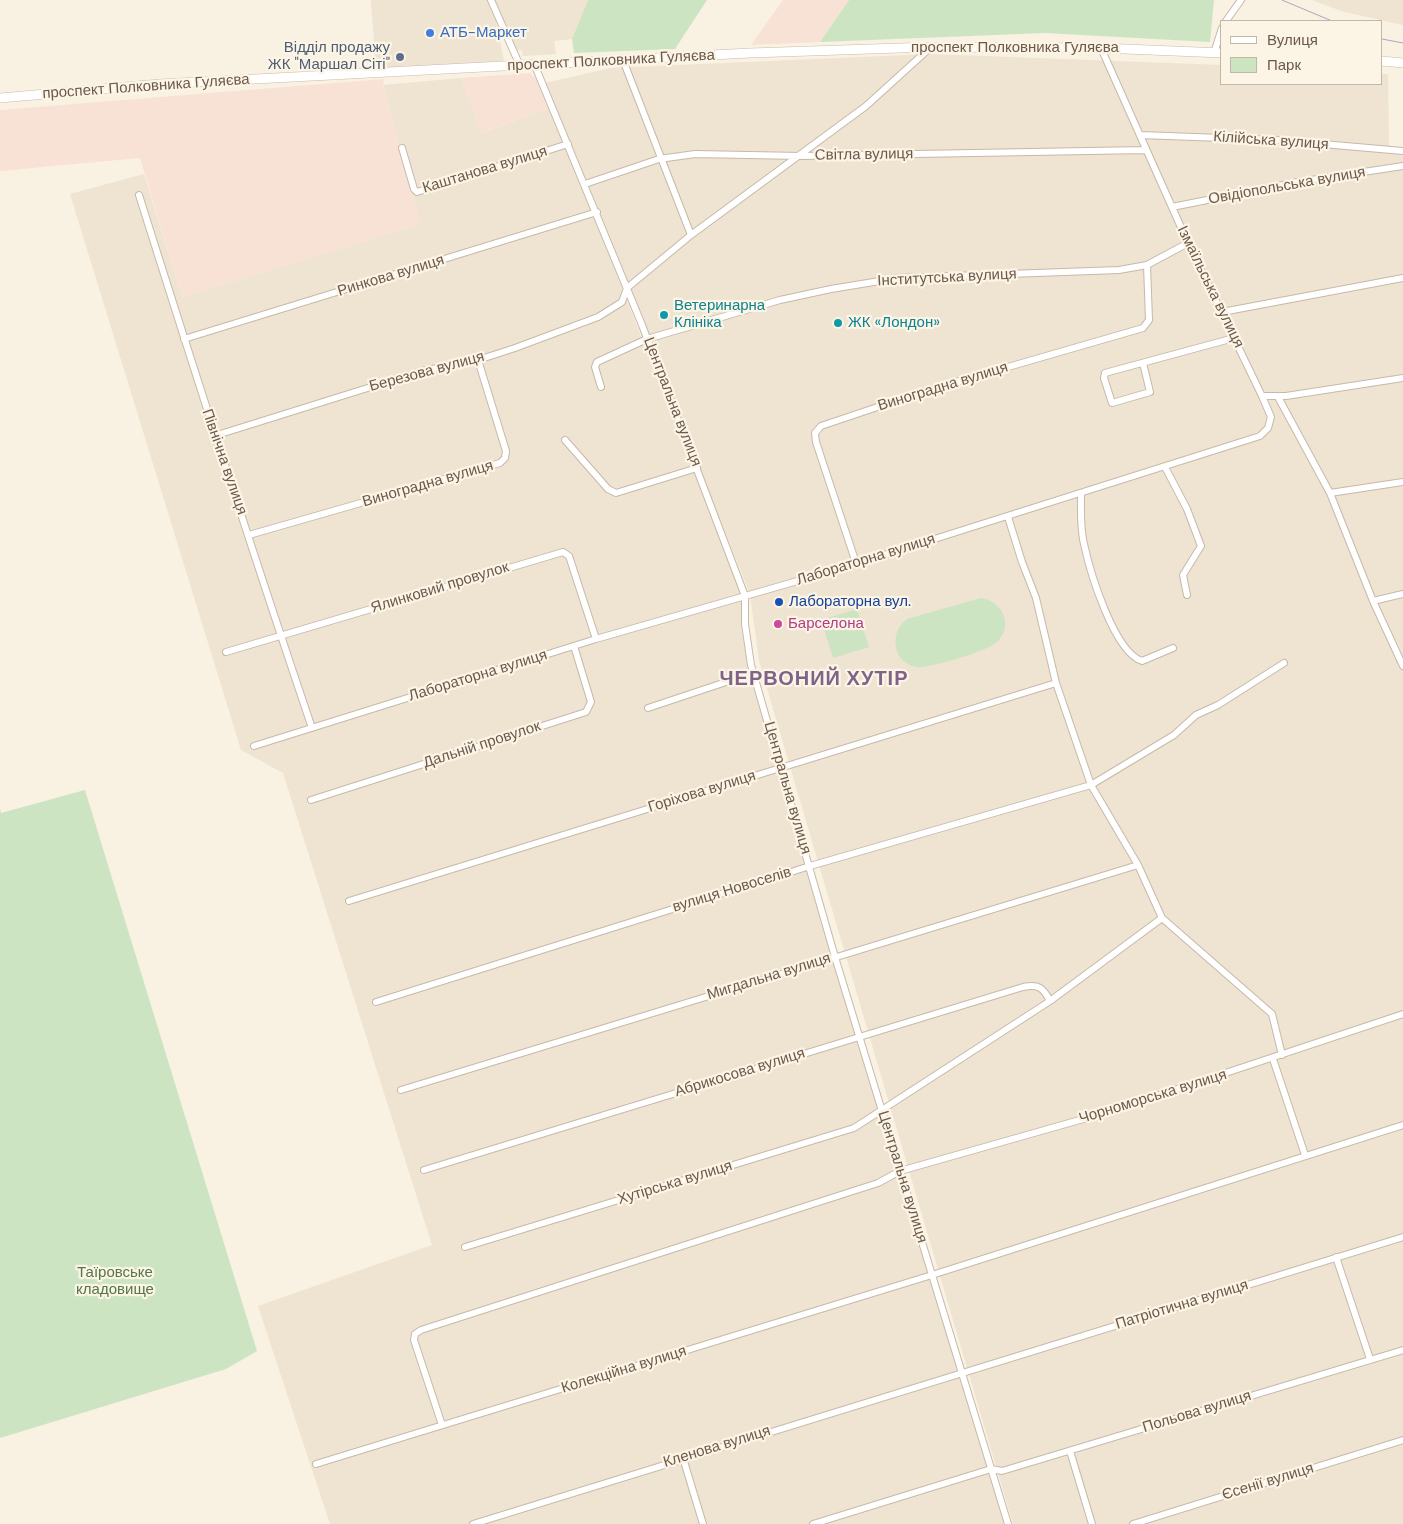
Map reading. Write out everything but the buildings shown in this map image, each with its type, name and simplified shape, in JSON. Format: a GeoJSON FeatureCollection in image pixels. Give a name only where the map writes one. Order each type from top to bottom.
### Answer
{"type":"FeatureCollection","features":[{"type":"Feature","properties":{"kind":"main road","name":"проспект Полковника Гуляєва"},"geometry":{"type":"LineString","coordinates":[[0,98],[160,84],[623,60],[930,47],[1101,48],[1218,53]]}},
{"type":"Feature","properties":{"kind":"main road"},"geometry":{"type":"LineString","coordinates":[[1383,61],[1403,63]]}},
{"type":"Feature","properties":{"kind":"street"},"geometry":{"type":"LineString","coordinates":[[491,0],[520,66]]}},
{"type":"Feature","properties":{"kind":"street"},"geometry":{"type":"LineString","coordinates":[[1227,20],[1241,0]]}},
{"type":"Feature","properties":{"kind":"street"},"geometry":{"type":"LineString","coordinates":[[1218,53],[1220,40]]}},
{"type":"Feature","properties":{"kind":"street"},"geometry":{"type":"LineString","coordinates":[[585,184],[662,159],[695,154],[802,156],[866,106],[930,47]]}},
{"type":"Feature","properties":{"kind":"street","name":"Ізмаїльська вулиця"},"geometry":{"type":"LineString","coordinates":[[1101,48],[1188,242],[1262,396]]}},
{"type":"Feature","properties":{"kind":"street"},"geometry":{"type":"LineString","coordinates":[[623,60],[691,235]]}},
{"type":"Feature","properties":{"kind":"street","name":"Центральна вулиця"},"geometry":{"type":"LineString","coordinates":[[535,66],[648,339],[745,596],[745,624],[753,673],[835,957],[1008,1524]]}},
{"type":"Feature","properties":{"kind":"street","name":"Кілійська вулиця"},"geometry":{"type":"LineString","coordinates":[[1140,134],[1277,140],[1403,151]]}},
{"type":"Feature","properties":{"kind":"street","name":"Каштанова вулиця"},"geometry":{"type":"LineString","coordinates":[[402,148],[414,189],[417,192],[568,144]]}},
{"type":"Feature","properties":{"kind":"street","name":"Світла вулиця"},"geometry":{"type":"LineString","coordinates":[[627,288],[691,235],[802,156],[1146,150]]}},
{"type":"Feature","properties":{"kind":"street","name":"Овідіопольська вулиця"},"geometry":{"type":"LineString","coordinates":[[1172,207],[1298,182],[1403,166]]}},
{"type":"Feature","properties":{"kind":"street","name":"Північна вулиця"},"geometry":{"type":"LineString","coordinates":[[139,195],[214,436],[249,535],[312,728]]}},
{"type":"Feature","properties":{"kind":"street","name":"Ринкова вулиця"},"geometry":{"type":"LineString","coordinates":[[184,340],[597,212]]}},
{"type":"Feature","properties":{"kind":"street","name":"Інститутська вулиця"},"geometry":{"type":"LineString","coordinates":[[601,387],[595,367],[597,362],[648,339],[780,300],[831,288],[898,278],[1102,271],[1147,265],[1188,242]]}},
{"type":"Feature","properties":{"kind":"street","name":"Виноградна вулиця"},"geometry":{"type":"LineString","coordinates":[[856,563],[814,438],[821,426],[925,391],[1143,328],[1149,320],[1147,265]]}},
{"type":"Feature","properties":{"kind":"street"},"geometry":{"type":"LineString","coordinates":[[1222,312],[1403,278]]}},
{"type":"Feature","properties":{"kind":"street","name":"Березова вулиця"},"geometry":{"type":"LineString","coordinates":[[214,436],[422,371],[478,360],[541,340],[598,317],[622,302],[627,288]]}},
{"type":"Feature","properties":{"kind":"street"},"geometry":{"type":"LineString","coordinates":[[1143,363],[1150,392],[1112,403],[1104,375],[1143,363],[1234,338]]}},
{"type":"Feature","properties":{"kind":"street","name":"Виноградна вулиця"},"geometry":{"type":"LineString","coordinates":[[249,535],[500,463],[505,458],[506,451],[478,360]]}},
{"type":"Feature","properties":{"kind":"street"},"geometry":{"type":"LineString","coordinates":[[1262,396],[1278,397],[1403,378]]}},
{"type":"Feature","properties":{"kind":"street","name":"Лабораторна вулиця"},"geometry":{"type":"LineString","coordinates":[[254,746],[596,639],[1008,517],[1260,436],[1268,428],[1271,417],[1262,396]]}},
{"type":"Feature","properties":{"kind":"street"},"geometry":{"type":"LineString","coordinates":[[1278,397],[1330,493],[1373,601],[1403,666]]}},
{"type":"Feature","properties":{"kind":"street"},"geometry":{"type":"LineString","coordinates":[[565,440],[608,489],[616,492],[697,468]]}},
{"type":"Feature","properties":{"kind":"street"},"geometry":{"type":"LineString","coordinates":[[1165,466],[1187,509],[1200,546],[1183,575],[1187,595]]}},
{"type":"Feature","properties":{"kind":"street"},"geometry":{"type":"LineString","coordinates":[[1330,493],[1403,482]]}},
{"type":"Feature","properties":{"kind":"street"},"geometry":{"type":"LineString","coordinates":[[1081,494],[1083,543],[1101,598],[1118,640],[1142,662],[1172,648]]}},
{"type":"Feature","properties":{"kind":"street"},"geometry":{"type":"LineString","coordinates":[[1008,517],[1036,598],[1056,683],[1091,784],[1138,864],[1162,918],[1272,1014],[1282,1056]]}},
{"type":"Feature","properties":{"kind":"street","name":"Ялинковий провулок"},"geometry":{"type":"LineString","coordinates":[[226,652],[563,552],[569,556],[596,639]]}},
{"type":"Feature","properties":{"kind":"street"},"geometry":{"type":"LineString","coordinates":[[1373,601],[1403,594]]}},
{"type":"Feature","properties":{"kind":"street","name":"Дальній провулок"},"geometry":{"type":"LineString","coordinates":[[311,800],[586,712],[591,702],[574,646]]}},
{"type":"Feature","properties":{"kind":"street","name":"вулиця Новоселів"},"geometry":{"type":"LineString","coordinates":[[376,1002],[810,866],[1091,784],[1174,735],[1196,716],[1218,705],[1284,663]]}},
{"type":"Feature","properties":{"kind":"street"},"geometry":{"type":"LineString","coordinates":[[648,708],[753,673]]}},
{"type":"Feature","properties":{"kind":"street","name":"Горіхова вулиця"},"geometry":{"type":"LineString","coordinates":[[349,901],[1056,683]]}},
{"type":"Feature","properties":{"kind":"street","name":"Мигдальна вулиця"},"geometry":{"type":"LineString","coordinates":[[401,1090],[1138,864]]}},
{"type":"Feature","properties":{"kind":"street"},"geometry":{"type":"LineString","coordinates":[[882,1111],[1050,1000],[1162,918]]}},
{"type":"Feature","properties":{"kind":"street","name":"Абрикосова вулиця"},"geometry":{"type":"LineString","coordinates":[[424,1170],[1023,987],[1039,986],[1043,988],[1050,1000]]}},
{"type":"Feature","properties":{"kind":"street","name":"Чорноморська вулиця"},"geometry":{"type":"LineString","coordinates":[[900,1171],[1108,1112],[1282,1056],[1403,1014]]}},
{"type":"Feature","properties":{"kind":"street"},"geometry":{"type":"LineString","coordinates":[[1273,1058],[1305,1155]]}},
{"type":"Feature","properties":{"kind":"street","name":"Хутірська вулиця"},"geometry":{"type":"LineString","coordinates":[[465,1247],[854,1128],[882,1111]]}},
{"type":"Feature","properties":{"kind":"street","name":"Колекційна вулиця"},"geometry":{"type":"LineString","coordinates":[[316,1464],[932,1276],[1403,1125]]}},
{"type":"Feature","properties":{"kind":"street"},"geometry":{"type":"LineString","coordinates":[[442,1425],[414,1340],[416,1334],[421,1330],[878,1183],[900,1171]]}},
{"type":"Feature","properties":{"kind":"street","name":"Патріотична вулиця"},"geometry":{"type":"LineString","coordinates":[[962,1373],[1403,1237]]}},
{"type":"Feature","properties":{"kind":"street"},"geometry":{"type":"LineString","coordinates":[[1336,1257],[1370,1359]]}},
{"type":"Feature","properties":{"kind":"street","name":"Польова вулиця"},"geometry":{"type":"LineString","coordinates":[[813,1524],[991,1469],[1002,1471],[1070,1452],[1403,1350]]}},
{"type":"Feature","properties":{"kind":"street","name":"Кленова вулиця"},"geometry":{"type":"LineString","coordinates":[[473,1524],[962,1373]]}},
{"type":"Feature","properties":{"kind":"street","name":"Єсенії вулиця"},"geometry":{"type":"LineString","coordinates":[[1133,1524],[1403,1440]]}},
{"type":"Feature","properties":{"kind":"street"},"geometry":{"type":"LineString","coordinates":[[1070,1452],[1092,1524]]}},
{"type":"Feature","properties":{"kind":"street"},"geometry":{"type":"LineString","coordinates":[[683,1458],[703,1524]]}},
{"type":"Feature","properties":{"kind":"shaded area"},"geometry":{"type":"Polygon","coordinates":[[[371,0],[492,0],[504,61],[376,69],[371,0]]]}},
{"type":"Feature","properties":{"kind":"shaded area"},"geometry":{"type":"Polygon","coordinates":[[[494,0],[588,0],[572,39],[554,41],[556,54],[523,56],[522,50],[516,51],[494,0]]]}},
{"type":"Feature","properties":{"kind":"shaded area"},"geometry":{"type":"Polygon","coordinates":[[[783,0],[849,0],[820,42],[751,45],[783,0]]]}},
{"type":"Feature","properties":{"kind":"shaded area"},"geometry":{"type":"Polygon","coordinates":[[[1312,0],[1403,0],[1403,25],[1383,20],[1341,11],[1312,0]]]}},
{"type":"Feature","properties":{"kind":"shaded area"},"geometry":{"type":"Polygon","coordinates":[[[930,54],[1220,65],[1220,85],[1383,85],[1383,74],[1388,74],[1389,148],[1403,150],[1403,1524],[1013,1524],[759,661],[750,594],[545,83],[611,68],[930,54]]]}},
{"type":"Feature","properties":{"kind":"shaded area"},"geometry":{"type":"Polygon","coordinates":[[[530,73],[537,80],[552,107],[480,133],[461,78],[530,73]]]}},
{"type":"Feature","properties":{"kind":"shaded area"},"geometry":{"type":"Polygon","coordinates":[[[461,78],[481,133],[552,107],[742,597],[741,627],[750,675],[1006,1524],[330,1524],[258,1306],[432,1245],[283,773],[241,750],[70,194],[144,174],[182,297],[420,224],[383,85],[461,78]]]}},
{"type":"Feature","properties":{"kind":"shaded area"},"geometry":{"type":"Polygon","coordinates":[[[384,79],[383,85],[420,224],[182,297],[140,158],[0,171],[0,110],[384,79]]]}},
{"type":"Feature","properties":{"kind":"green space"},"geometry":{"type":"Polygon","coordinates":[[[588,0],[707,0],[675,49],[574,53],[572,39],[588,0]]]}},
{"type":"Feature","properties":{"kind":"green space"},"geometry":{"type":"Polygon","coordinates":[[[849,0],[1214,0],[1210,42],[1045,33],[820,42],[849,0]]]}},
{"type":"Feature","properties":{"kind":"green space"},"geometry":{"type":"Polygon","coordinates":[[[981,598],[997,605],[1004,616],[1004,630],[997,642],[971,654],[923,667],[908,664],[902,659],[896,646],[897,631],[907,619],[981,598]]]}},
{"type":"Feature","properties":{"kind":"green space"},"geometry":{"type":"Polygon","coordinates":[[[857,609],[869,647],[833,658],[821,620],[857,609]]]}},
{"type":"Feature","properties":{"kind":"green space","name":"Таїровське кладовище"},"geometry":{"type":"Polygon","coordinates":[[[85,790],[257,1351],[226,1369],[0,1438],[0,809],[1,813],[85,790]]]}},
{"type":"Feature","properties":{"kind":"tram line"},"geometry":{"type":"LineString","coordinates":[[1282,0],[1330,20]]}},
{"type":"Feature","properties":{"kind":"tram line"},"geometry":{"type":"LineString","coordinates":[[1383,39],[1403,43]]}},
{"type":"Feature","properties":{"kind":"place","name":"АТБ-Маркет"},"geometry":{"type":"Point","coordinates":[430,33]}},
{"type":"Feature","properties":{"kind":"place","name":"Відділ продажу ЖК \"Маршал Сіті\""},"geometry":{"type":"Point","coordinates":[400,57]}},
{"type":"Feature","properties":{"kind":"place","name":"Ветеринарна Клініка"},"geometry":{"type":"Point","coordinates":[664,315]}},
{"type":"Feature","properties":{"kind":"place","name":"ЖК «Лондон»"},"geometry":{"type":"Point","coordinates":[838,323]}},
{"type":"Feature","properties":{"kind":"place","name":"Лабораторна вул."},"geometry":{"type":"Point","coordinates":[779,602]}},
{"type":"Feature","properties":{"kind":"place","name":"Барселона"},"geometry":{"type":"Point","coordinates":[778,624]}},
{"type":"Feature","properties":{"kind":"district","name":"ЧЕРВОНИЙ ХУТІР"},"geometry":{"type":"Point","coordinates":[814,680]}}]}
